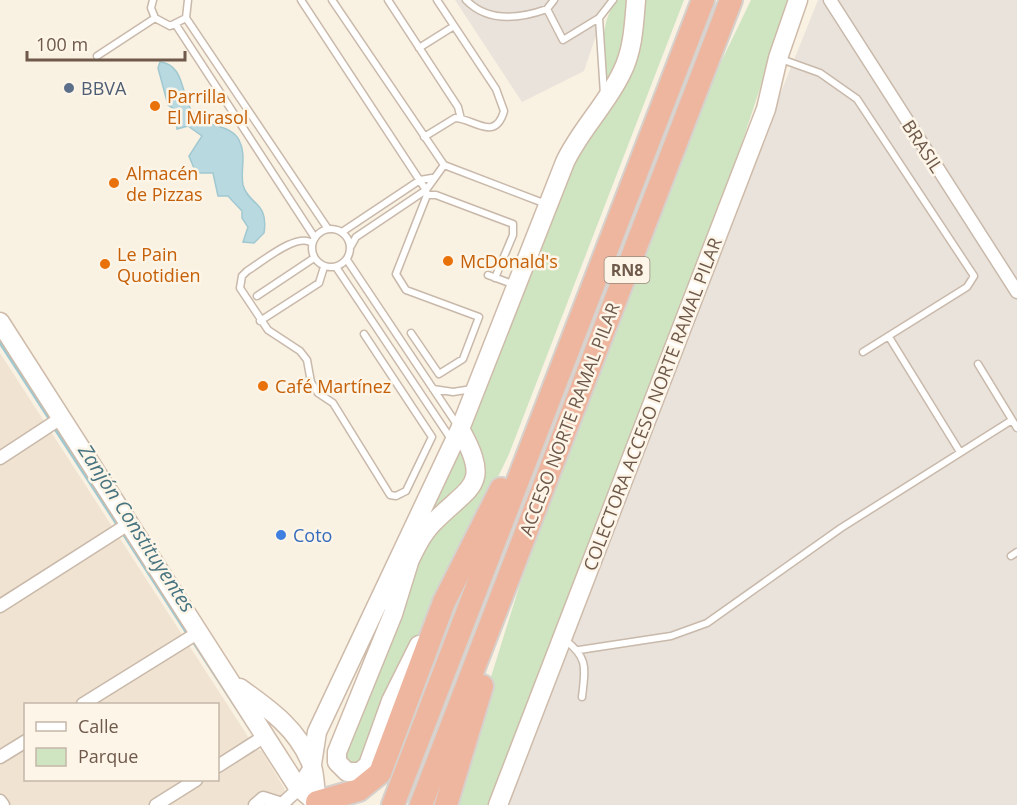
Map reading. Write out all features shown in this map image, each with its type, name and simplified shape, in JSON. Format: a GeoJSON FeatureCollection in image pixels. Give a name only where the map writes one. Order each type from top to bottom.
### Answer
{"type":"FeatureCollection","features":[{"type":"Feature","properties":{"kind":"highway","name":"ACCESO NORTE RAMAL PILAR"},"geometry":{"type":"LineString","coordinates":[[393,805],[703,0]]}},
{"type":"Feature","properties":{"kind":"highway","name":"ACCESO NORTE RAMAL PILAR"},"geometry":{"type":"LineString","coordinates":[[421,805],[731,0]]}},
{"type":"Feature","properties":{"kind":"highway"},"geometry":{"type":"LineString","coordinates":[[705,67],[746,0]]}},
{"type":"Feature","properties":{"kind":"highway"},"geometry":{"type":"LineString","coordinates":[[318,804],[359,790],[380,773],[444,602],[558,375]]}},
{"type":"Feature","properties":{"kind":"highway"},"geometry":{"type":"LineString","coordinates":[[446,805],[502,620],[522,541]]}},
{"type":"Feature","properties":{"kind":"street"},"geometry":{"type":"LineString","coordinates":[[318,804],[312,764],[317,732],[456,436],[572,148],[627,61],[634,29],[636,0]]}},
{"type":"Feature","properties":{"kind":"street","name":"COLECTORA ACCESO NORTE RAMAL PILAR"},"geometry":{"type":"LineString","coordinates":[[498,805],[766,109],[778,58],[798,0]]}},
{"type":"Feature","properties":{"kind":"street","name":"BRASIL"},"geometry":{"type":"LineString","coordinates":[[830,0],[1017,292]]}},
{"type":"Feature","properties":{"kind":"street"},"geometry":{"type":"LineString","coordinates":[[0,322],[55,422],[193,635],[234,684],[297,786],[318,804]]}},
{"type":"Feature","properties":{"kind":"street"},"geometry":{"type":"LineString","coordinates":[[0,458],[55,422]]}},
{"type":"Feature","properties":{"kind":"street"},"geometry":{"type":"LineString","coordinates":[[255,805],[263,798],[281,804],[293,794],[327,745],[387,604],[410,559],[428,529],[472,486],[475,472],[474,457],[456,436]]}},
{"type":"Feature","properties":{"kind":"street"},"geometry":{"type":"LineString","coordinates":[[0,606],[123,527]]}},
{"type":"Feature","properties":{"kind":"street"},"geometry":{"type":"LineString","coordinates":[[410,559],[393,614],[337,752],[337,762],[347,772],[360,772],[368,765],[400,680],[444,602]]}},
{"type":"Feature","properties":{"kind":"street"},"geometry":{"type":"LineString","coordinates":[[86,703],[193,635]]}},
{"type":"Feature","properties":{"kind":"street"},"geometry":{"type":"LineString","coordinates":[[234,684],[282,719],[294,733],[312,764]]}},
{"type":"Feature","properties":{"kind":"street"},"geometry":{"type":"LineString","coordinates":[[219,765],[275,729],[294,733]]}},
{"type":"Feature","properties":{"kind":"street"},"geometry":{"type":"LineString","coordinates":[[0,757],[24,742]]}},
{"type":"Feature","properties":{"kind":"street"},"geometry":{"type":"LineString","coordinates":[[156,805],[194,781]]}},
{"type":"Feature","properties":{"kind":"street"},"geometry":{"type":"LineString","coordinates":[[0,801],[3,805]]}},
{"type":"Feature","properties":{"kind":"lane"},"geometry":{"type":"LineString","coordinates":[[153,0],[152,9],[155,18],[164,25],[176,25],[186,18]]}},
{"type":"Feature","properties":{"kind":"lane"},"geometry":{"type":"LineString","coordinates":[[189,0],[186,18],[328,229],[342,232],[351,246]]}},
{"type":"Feature","properties":{"kind":"lane"},"geometry":{"type":"LineString","coordinates":[[301,0],[427,192],[513,224],[513,235],[495,278]]}},
{"type":"Feature","properties":{"kind":"lane"},"geometry":{"type":"LineString","coordinates":[[333,0],[444,165],[548,205]]}},
{"type":"Feature","properties":{"kind":"lane"},"geometry":{"type":"LineString","coordinates":[[388,0],[458,107],[461,119]]}},
{"type":"Feature","properties":{"kind":"lane"},"geometry":{"type":"LineString","coordinates":[[424,137],[451,119],[461,119],[487,128],[501,120],[504,111],[496,89],[437,0]]}},
{"type":"Feature","properties":{"kind":"lane"},"geometry":{"type":"LineString","coordinates":[[465,0],[481,11],[500,17],[531,15],[547,9],[554,0]]}},
{"type":"Feature","properties":{"kind":"lane"},"geometry":{"type":"LineString","coordinates":[[547,9],[563,40],[599,18],[612,0]]}},
{"type":"Feature","properties":{"kind":"lane"},"geometry":{"type":"LineString","coordinates":[[97,56],[155,18]]}},
{"type":"Feature","properties":{"kind":"lane"},"geometry":{"type":"LineString","coordinates":[[599,18],[605,99]]}},
{"type":"Feature","properties":{"kind":"lane"},"geometry":{"type":"LineString","coordinates":[[176,25],[313,240],[314,258],[324,267],[336,267],[347,260],[356,237],[427,192]]}},
{"type":"Feature","properties":{"kind":"lane"},"geometry":{"type":"LineString","coordinates":[[419,48],[454,26]]}},
{"type":"Feature","properties":{"kind":"lane"},"geometry":{"type":"LineString","coordinates":[[778,58],[820,73],[857,99],[974,276],[967,287],[863,352]]}},
{"type":"Feature","properties":{"kind":"lane"},"geometry":{"type":"LineString","coordinates":[[411,333],[439,374],[463,358],[479,317],[406,290],[396,274],[432,178],[444,165]]}},
{"type":"Feature","properties":{"kind":"lane"},"geometry":{"type":"LineString","coordinates":[[342,232],[420,180],[432,178]]}},
{"type":"Feature","properties":{"kind":"lane"},"geometry":{"type":"LineString","coordinates":[[328,229],[313,240],[304,239],[292,242],[242,276],[240,288],[260,321],[275,336],[300,351],[307,360],[315,387],[333,403],[390,495],[396,496],[406,491],[432,437],[364,334]]}},
{"type":"Feature","properties":{"kind":"lane"},"geometry":{"type":"LineString","coordinates":[[257,296],[314,258]]}},
{"type":"Feature","properties":{"kind":"lane"},"geometry":{"type":"LineString","coordinates":[[347,260],[433,389],[456,436]]}},
{"type":"Feature","properties":{"kind":"lane"},"geometry":{"type":"LineString","coordinates":[[260,321],[319,283],[324,267]]}},
{"type":"Feature","properties":{"kind":"lane"},"geometry":{"type":"LineString","coordinates":[[336,267],[389,347],[456,436]]}},
{"type":"Feature","properties":{"kind":"lane"},"geometry":{"type":"LineString","coordinates":[[488,275],[516,286]]}},
{"type":"Feature","properties":{"kind":"lane"},"geometry":{"type":"LineString","coordinates":[[375,327],[387,319]]}},
{"type":"Feature","properties":{"kind":"lane"},"geometry":{"type":"LineString","coordinates":[[889,337],[960,452]]}},
{"type":"Feature","properties":{"kind":"lane"},"geometry":{"type":"LineString","coordinates":[[389,347],[400,340]]}},
{"type":"Feature","properties":{"kind":"lane"},"geometry":{"type":"LineString","coordinates":[[978,364],[1017,428]]}},
{"type":"Feature","properties":{"kind":"lane"},"geometry":{"type":"LineString","coordinates":[[433,389],[453,392],[476,388]]}},
{"type":"Feature","properties":{"kind":"lane"},"geometry":{"type":"LineString","coordinates":[[579,650],[671,636],[707,623],[841,528],[1012,420]]}},
{"type":"Feature","properties":{"kind":"lane"},"geometry":{"type":"LineString","coordinates":[[562,638],[579,650],[585,671],[582,697]]}},
{"type":"Feature","properties":{"kind":"shaded area"},"geometry":{"type":"Polygon","coordinates":[[[455,0],[608,0],[584,71],[522,102],[455,0]]]}},
{"type":"Feature","properties":{"kind":"shaded area"},"geometry":{"type":"Polygon","coordinates":[[[818,0],[1017,0],[1017,805],[503,805],[562,638],[818,0]]]}},
{"type":"Feature","properties":{"kind":"shaded area"},"geometry":{"type":"Polygon","coordinates":[[[0,353],[256,749],[262,751],[294,805],[0,805],[0,353]]]}},
{"type":"Feature","properties":{"kind":"green space"},"geometry":{"type":"Polygon","coordinates":[[[617,0],[629,0],[624,44],[608,82],[603,50],[605,29],[607,18],[617,0]]]}},
{"type":"Feature","properties":{"kind":"green space"},"geometry":{"type":"Polygon","coordinates":[[[642,0],[684,0],[509,454],[441,595],[397,673],[361,764],[346,763],[343,749],[424,551],[441,526],[468,504],[482,487],[485,463],[470,424],[576,151],[613,98],[642,0]]]}},
{"type":"Feature","properties":{"kind":"green space"},"geometry":{"type":"Polygon","coordinates":[[[751,0],[789,0],[739,152],[489,805],[451,805],[520,584],[556,482],[706,93],[751,0]]]}},
{"type":"Feature","properties":{"kind":"green space"},"geometry":{"type":"Polygon","coordinates":[[[461,451],[468,461],[468,473],[463,484],[455,496],[415,534],[457,454],[461,451]]]}},
{"type":"Feature","properties":{"kind":"water"},"geometry":{"type":"Polygon","coordinates":[[[160,62],[174,69],[189,106],[198,118],[230,131],[239,140],[243,152],[243,185],[264,215],[264,233],[254,243],[243,242],[248,227],[242,218],[242,211],[228,196],[218,196],[213,173],[196,173],[189,156],[202,136],[188,126],[177,129],[176,123],[182,114],[168,105],[158,68],[160,62]]]}},
{"type":"Feature","properties":{"kind":"waterway","name":"Zanjón Constituyentes"},"geometry":{"type":"LineString","coordinates":[[0,343],[50,420]]}},
{"type":"Feature","properties":{"kind":"waterway","name":"Zanjón Constituyentes"},"geometry":{"type":"LineString","coordinates":[[53,426],[118,526]]}},
{"type":"Feature","properties":{"kind":"waterway","name":"Zanjón Constituyentes"},"geometry":{"type":"LineString","coordinates":[[122,532],[188,635]]}},
{"type":"Feature","properties":{"kind":"waterway","name":"Zanjón Constituyentes"},"geometry":{"type":"LineString","coordinates":[[192,640],[250,729]]}},
{"type":"Feature","properties":{"kind":"place","name":"BBVA"},"geometry":{"type":"Point","coordinates":[69,88]}},
{"type":"Feature","properties":{"kind":"place","name":"Parrilla El Mirasol"},"geometry":{"type":"Point","coordinates":[155,106]}},
{"type":"Feature","properties":{"kind":"place","name":"Almacén de Pizzas"},"geometry":{"type":"Point","coordinates":[114,183]}},
{"type":"Feature","properties":{"kind":"place","name":"McDonald's"},"geometry":{"type":"Point","coordinates":[448,261]}},
{"type":"Feature","properties":{"kind":"place","name":"Le Pain Quotidien"},"geometry":{"type":"Point","coordinates":[105,264]}},
{"type":"Feature","properties":{"kind":"place","name":"Café Martínez"},"geometry":{"type":"Point","coordinates":[263,386]}},
{"type":"Feature","properties":{"kind":"place","name":"Coto"},"geometry":{"type":"Point","coordinates":[281,535]}}]}
